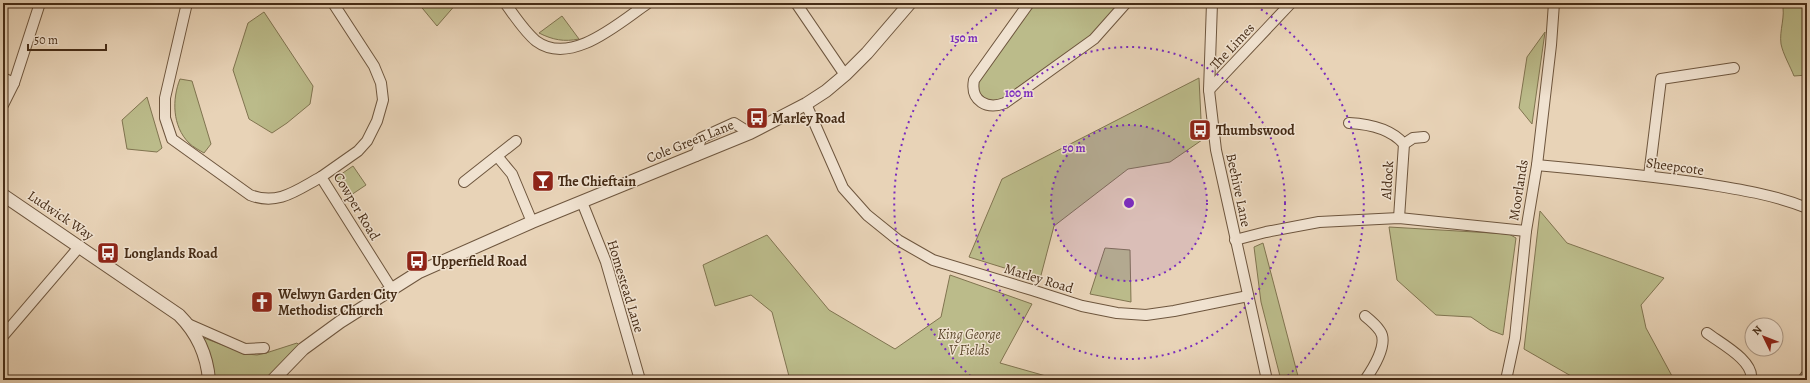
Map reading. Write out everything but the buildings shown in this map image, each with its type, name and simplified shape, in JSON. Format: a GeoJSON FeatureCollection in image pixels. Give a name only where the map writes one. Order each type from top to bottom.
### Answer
{"type":"FeatureCollection","features":[{"type":"Feature","properties":{"kind":"street"},"geometry":{"type":"LineString","coordinates":[[3,105],[14,83],[40,3]]}},
{"type":"Feature","properties":{"kind":"street"},"geometry":{"type":"LineString","coordinates":[[187,3],[165,98],[165,118],[172,139],[250,195],[260,199],[273,200],[287,196],[321,177]]}},
{"type":"Feature","properties":{"kind":"street","name":"Cowper Road"},"geometry":{"type":"LineString","coordinates":[[333,3],[374,66],[381,83],[383,100],[377,121],[367,141],[358,151],[321,177],[391,288]]}},
{"type":"Feature","properties":{"kind":"street"},"geometry":{"type":"LineString","coordinates":[[505,3],[536,41],[546,46],[562,49],[579,47],[594,39],[648,3]]}},
{"type":"Feature","properties":{"kind":"street"},"geometry":{"type":"LineString","coordinates":[[796,3],[845,75]]}},
{"type":"Feature","properties":{"kind":"street","name":"Cole Green Lane"},"geometry":{"type":"LineString","coordinates":[[273,380],[304,349],[340,322],[391,288],[419,272],[532,222],[750,133],[806,104],[826,91],[845,75],[867,53],[910,3]]}},
{"type":"Feature","properties":{"kind":"street"},"geometry":{"type":"LineString","coordinates":[[1029,3],[974,80],[972,89],[976,97],[989,106],[997,106],[1005,103],[1094,39],[1126,3]]}},
{"type":"Feature","properties":{"kind":"street","name":"Beehive Lane"},"geometry":{"type":"LineString","coordinates":[[1212,3],[1209,90],[1216,150],[1267,380]]}},
{"type":"Feature","properties":{"kind":"street","name":"The Limes"},"geometry":{"type":"LineString","coordinates":[[1209,90],[1291,3]]}},
{"type":"Feature","properties":{"kind":"street","name":"Moorlands"},"geometry":{"type":"LineString","coordinates":[[1506,380],[1515,338],[1526,230],[1537,165],[1551,45],[1554,3]]}},
{"type":"Feature","properties":{"kind":"street"},"geometry":{"type":"LineString","coordinates":[[1649,176],[1661,79],[1734,68]]}},
{"type":"Feature","properties":{"kind":"street"},"geometry":{"type":"LineString","coordinates":[[3,78],[14,83]]}},
{"type":"Feature","properties":{"kind":"street","name":"Marley Road"},"geometry":{"type":"LineString","coordinates":[[806,104],[844,188],[867,215],[898,240],[933,260],[1082,306],[1117,313],[1146,315],[1248,296]]}},
{"type":"Feature","properties":{"kind":"street","name":"Aldock"},"geometry":{"type":"LineString","coordinates":[[1349,123],[1363,124],[1391,133],[1404,144]]}},
{"type":"Feature","properties":{"kind":"street","name":"Aldock"},"geometry":{"type":"LineString","coordinates":[[1404,144],[1413,138],[1424,137]]}},
{"type":"Feature","properties":{"kind":"street"},"geometry":{"type":"LineString","coordinates":[[464,182],[516,141]]}},
{"type":"Feature","properties":{"kind":"street","name":"Aldock"},"geometry":{"type":"LineString","coordinates":[[1399,218],[1404,144]]}},
{"type":"Feature","properties":{"kind":"street"},"geometry":{"type":"LineString","coordinates":[[497,156],[512,174],[532,222]]}},
{"type":"Feature","properties":{"kind":"street","name":"Sheepcote"},"geometry":{"type":"LineString","coordinates":[[1537,165],[1649,176],[1734,188],[1807,208]]}},
{"type":"Feature","properties":{"kind":"street","name":"Ludwick Way"},"geometry":{"type":"LineString","coordinates":[[3,195],[80,246],[179,315],[188,324],[198,338],[208,370],[209,380]]}},
{"type":"Feature","properties":{"kind":"street","name":"Homestead Lane"},"geometry":{"type":"LineString","coordinates":[[582,202],[606,262],[640,380]]}},
{"type":"Feature","properties":{"kind":"street"},"geometry":{"type":"LineString","coordinates":[[1236,240],[1266,232],[1319,222],[1399,218],[1526,230]]}},
{"type":"Feature","properties":{"kind":"street"},"geometry":{"type":"LineString","coordinates":[[3,336],[80,246]]}},
{"type":"Feature","properties":{"kind":"street"},"geometry":{"type":"LineString","coordinates":[[1365,316],[1382,332],[1383,343],[1379,356],[1365,380]]}},
{"type":"Feature","properties":{"kind":"street"},"geometry":{"type":"LineString","coordinates":[[188,324],[245,349],[264,348]]}},
{"type":"Feature","properties":{"kind":"street"},"geometry":{"type":"LineString","coordinates":[[1707,333],[1745,360],[1751,380]]}},
{"type":"Feature","properties":{"kind":"street"},"geometry":{"type":"LineString","coordinates":[[1804,380],[1807,376]]}},
{"type":"Feature","properties":{"kind":"green space"},"geometry":{"type":"Polygon","coordinates":[[[418,3],[457,3],[437,26],[418,3]]]}},
{"type":"Feature","properties":{"kind":"green space"},"geometry":{"type":"Polygon","coordinates":[[[1033,3],[1121,3],[1092,35],[997,102],[988,101],[978,92],[978,84],[984,71],[1033,3]]]}},
{"type":"Feature","properties":{"kind":"green space"},"geometry":{"type":"Polygon","coordinates":[[[1782,3],[1807,3],[1807,75],[1794,76],[1783,52],[1781,44],[1783,13],[1782,3]]]}},
{"type":"Feature","properties":{"kind":"green space"},"geometry":{"type":"Polygon","coordinates":[[[264,12],[313,86],[310,104],[272,133],[249,119],[233,70],[248,23],[264,12]]]}},
{"type":"Feature","properties":{"kind":"green space"},"geometry":{"type":"Polygon","coordinates":[[[562,16],[579,39],[559,40],[539,33],[562,16]]]}},
{"type":"Feature","properties":{"kind":"green space"},"geometry":{"type":"Polygon","coordinates":[[[1545,32],[1532,124],[1519,108],[1527,57],[1545,32]]]}},
{"type":"Feature","properties":{"kind":"green space"},"geometry":{"type":"Polygon","coordinates":[[[1199,78],[1202,140],[1170,162],[1128,169],[1054,226],[1040,279],[969,257],[1002,179],[1199,78]]]}},
{"type":"Feature","properties":{"kind":"green space"},"geometry":{"type":"Polygon","coordinates":[[[180,79],[192,81],[211,144],[204,153],[189,143],[179,129],[175,112],[175,104],[177,87],[180,79]]]}},
{"type":"Feature","properties":{"kind":"green space"},"geometry":{"type":"Polygon","coordinates":[[[147,97],[162,148],[157,152],[127,149],[122,120],[147,97]]]}},
{"type":"Feature","properties":{"kind":"green space"},"geometry":{"type":"Polygon","coordinates":[[[353,166],[366,185],[348,197],[336,180],[337,177],[353,166]]]}},
{"type":"Feature","properties":{"kind":"green space"},"geometry":{"type":"Polygon","coordinates":[[[1540,211],[1567,243],[1664,278],[1641,305],[1646,328],[1672,376],[1677,380],[1578,380],[1524,349],[1540,211]]]}},
{"type":"Feature","properties":{"kind":"green space"},"geometry":{"type":"Polygon","coordinates":[[[1389,227],[1509,234],[1516,238],[1503,335],[1490,330],[1471,317],[1436,315],[1397,280],[1389,227]]]}},
{"type":"Feature","properties":{"kind":"green space","name":"King George V Fields"},"geometry":{"type":"Polygon","coordinates":[[[767,235],[829,310],[895,349],[941,317],[950,275],[1032,304],[1000,363],[1060,380],[790,380],[772,312],[751,295],[715,306],[703,265],[767,235]]]}},
{"type":"Feature","properties":{"kind":"green space"},"geometry":{"type":"Polygon","coordinates":[[[1263,243],[1299,380],[1281,380],[1261,302],[1254,247],[1263,243]]]}},
{"type":"Feature","properties":{"kind":"green space"},"geometry":{"type":"Polygon","coordinates":[[[1105,248],[1130,250],[1131,302],[1090,294],[1105,248]]]}},
{"type":"Feature","properties":{"kind":"green space"},"geometry":{"type":"Polygon","coordinates":[[[204,338],[247,354],[257,355],[297,343],[300,346],[268,380],[215,380],[204,338]]]}},
{"type":"Feature","properties":{"kind":"place","name":"Marley Road"},"geometry":{"type":"Point","coordinates":[757,118]}},
{"type":"Feature","properties":{"kind":"place","name":"Thumbswood"},"geometry":{"type":"Point","coordinates":[1200,130]}},
{"type":"Feature","properties":{"kind":"place","name":"The Chieftain"},"geometry":{"type":"Point","coordinates":[543,181]}},
{"type":"Feature","properties":{"kind":"place","name":"Longlands Road"},"geometry":{"type":"Point","coordinates":[108,253]}},
{"type":"Feature","properties":{"kind":"place","name":"Upperfield Road"},"geometry":{"type":"Point","coordinates":[417,261]}},
{"type":"Feature","properties":{"kind":"place","name":"Welwyn Garden City Methodist Church"},"geometry":{"type":"Point","coordinates":[262,302]}}]}
